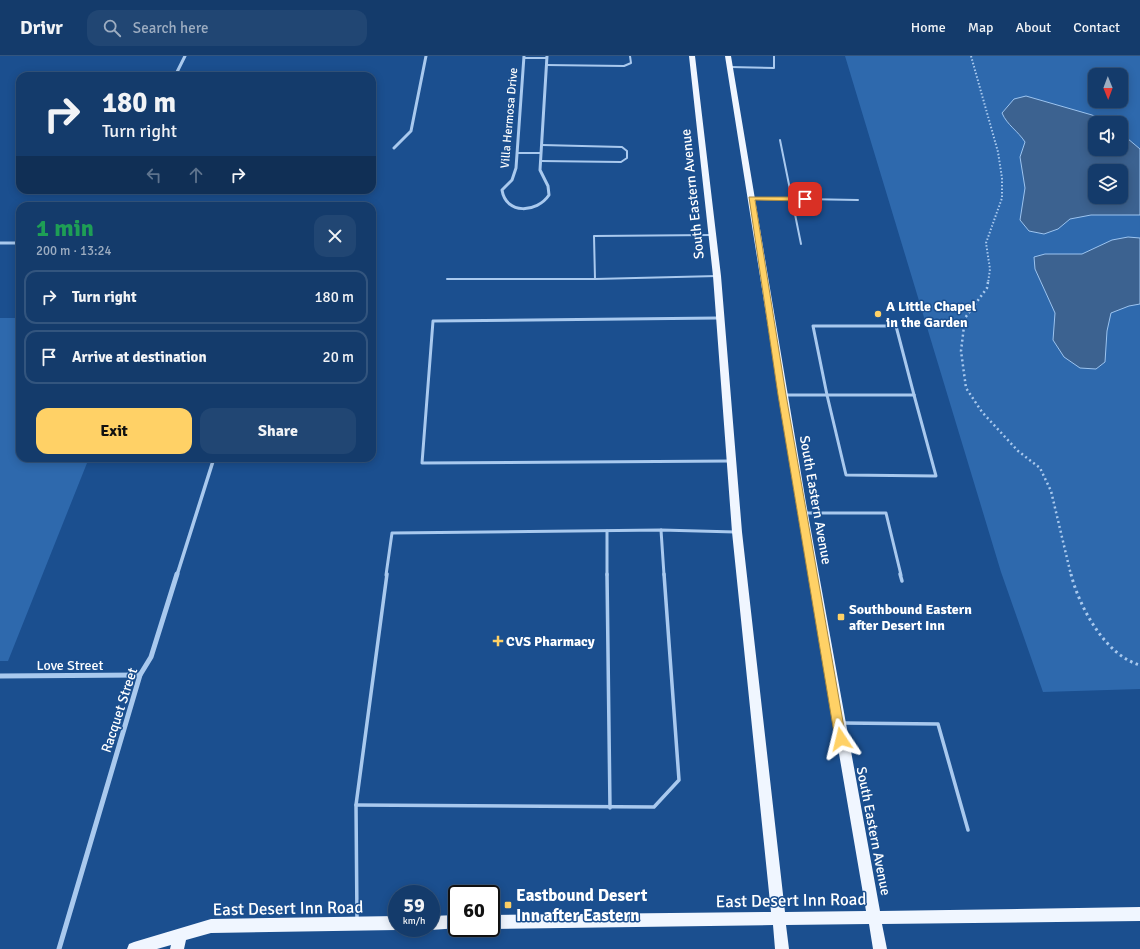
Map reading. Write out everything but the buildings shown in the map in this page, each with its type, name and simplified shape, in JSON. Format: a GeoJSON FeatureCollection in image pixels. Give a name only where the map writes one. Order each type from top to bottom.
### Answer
{"type":"FeatureCollection","features":[{"type":"Feature","properties":{"kind":"main road","name":"South Eastern Avenue"},"geometry":{"type":"LineString","coordinates":[[692,56],[717,276],[736,532],[777,919],[782,949]]}},
{"type":"Feature","properties":{"kind":"main road","name":"South Eastern Avenue"},"geometry":{"type":"LineString","coordinates":[[728,56],[752,198],[782,395],[838,723],[880,949]]}},
{"type":"Feature","properties":{"kind":"main road","name":"East Desert Inn Road"},"geometry":{"type":"LineString","coordinates":[[500,922],[1140,914]]}},
{"type":"Feature","properties":{"kind":"main road","name":"East Desert Inn Road"},"geometry":{"type":"LineString","coordinates":[[134,949],[211,926],[388,923]]}},
{"type":"Feature","properties":{"kind":"main road"},"geometry":{"type":"LineString","coordinates":[[177,949],[180,935]]}},
{"type":"Feature","properties":{"kind":"street"},"geometry":{"type":"LineString","coordinates":[[177,72],[185,56]]}},
{"type":"Feature","properties":{"kind":"street"},"geometry":{"type":"LineString","coordinates":[[394,148],[411,131],[426,56]]}},
{"type":"Feature","properties":{"kind":"street","name":"Villa Hermosa Drive"},"geometry":{"type":"LineString","coordinates":[[524,57],[518,153],[512,180],[502,190],[502,197],[507,203],[516,207],[537,206],[549,195],[548,186],[540,170],[547,57]]}},
{"type":"Feature","properties":{"kind":"street"},"geometry":{"type":"LineString","coordinates":[[0,243],[16,243]]}},
{"type":"Feature","properties":{"kind":"street","name":"Racquet Street"},"geometry":{"type":"LineString","coordinates":[[58,949],[140,675],[151,657],[213,462]]}},
{"type":"Feature","properties":{"kind":"street","name":"Love Street"},"geometry":{"type":"LineString","coordinates":[[0,676],[140,675]]}},
{"type":"Feature","properties":{"kind":"lane"},"geometry":{"type":"LineString","coordinates":[[546,65],[624,66],[630,63],[630,56]]}},
{"type":"Feature","properties":{"kind":"lane"},"geometry":{"type":"LineString","coordinates":[[730,67],[774,68],[774,56]]}},
{"type":"Feature","properties":{"kind":"lane"},"geometry":{"type":"LineString","coordinates":[[524,57],[547,57]]}},
{"type":"Feature","properties":{"kind":"lane"},"geometry":{"type":"LineString","coordinates":[[780,140],[801,244]]}},
{"type":"Feature","properties":{"kind":"lane"},"geometry":{"type":"LineString","coordinates":[[541,161],[621,162],[627,158],[627,151],[622,147],[542,145]]}},
{"type":"Feature","properties":{"kind":"lane"},"geometry":{"type":"LineString","coordinates":[[518,153],[541,153]]}},
{"type":"Feature","properties":{"kind":"lane"},"geometry":{"type":"LineString","coordinates":[[752,198],[858,200]]}},
{"type":"Feature","properties":{"kind":"lane"},"geometry":{"type":"LineString","coordinates":[[594,279],[594,236],[713,235]]}},
{"type":"Feature","properties":{"kind":"lane"},"geometry":{"type":"LineString","coordinates":[[447,279],[594,279],[717,276]]}},
{"type":"Feature","properties":{"kind":"lane"},"geometry":{"type":"LineString","coordinates":[[720,318],[433,322],[422,463],[731,461]]}},
{"type":"Feature","properties":{"kind":"lane"},"geometry":{"type":"LineString","coordinates":[[813,326],[896,326],[936,476],[846,475],[827,395],[813,326]]}},
{"type":"Feature","properties":{"kind":"lane"},"geometry":{"type":"LineString","coordinates":[[782,395],[914,395]]}},
{"type":"Feature","properties":{"kind":"lane"},"geometry":{"type":"LineString","coordinates":[[803,513],[886,513],[902,581]]}},
{"type":"Feature","properties":{"kind":"lane"},"geometry":{"type":"LineString","coordinates":[[356,805],[610,808],[654,807],[679,780],[662,530]]}},
{"type":"Feature","properties":{"kind":"lane"},"geometry":{"type":"LineString","coordinates":[[357,924],[356,805],[392,533],[662,530],[736,532]]}},
{"type":"Feature","properties":{"kind":"lane"},"geometry":{"type":"LineString","coordinates":[[607,531],[610,808]]}},
{"type":"Feature","properties":{"kind":"lane"},"geometry":{"type":"LineString","coordinates":[[838,723],[938,724],[968,830]]}},
{"type":"Feature","properties":{"kind":"path"},"geometry":{"type":"LineString","coordinates":[[971,56],[998,152],[1002,178],[1002,198],[986,243],[990,269],[987,288],[965,318],[961,351],[966,388],[982,412],[1018,451],[1040,468],[1051,492],[1073,581],[1091,620],[1107,645],[1129,662],[1140,665]]}},
{"type":"Feature","properties":{"kind":"shaded area"},"geometry":{"type":"Polygon","coordinates":[[[845,56],[1140,56],[1140,689],[1043,692],[1001,572],[845,56]]]}},
{"type":"Feature","properties":{"kind":"shaded area"},"geometry":{"type":"Polygon","coordinates":[[[1026,96],[1094,116],[1088,116],[1088,156],[1128,156],[1128,139],[1140,149],[1140,215],[1091,215],[1070,219],[1058,229],[1044,234],[1029,231],[1020,220],[1025,188],[1020,157],[1025,142],[1002,113],[1014,99],[1026,96]]]}},
{"type":"Feature","properties":{"kind":"shaded area"},"geometry":{"type":"Polygon","coordinates":[[[1128,237],[1140,238],[1140,304],[1129,306],[1111,313],[1107,331],[1105,362],[1096,369],[1080,368],[1064,357],[1053,340],[1055,313],[1035,269],[1034,257],[1045,254],[1082,254],[1112,240],[1128,237]]]}},
{"type":"Feature","properties":{"kind":"shaded area"},"geometry":{"type":"Polygon","coordinates":[[[0,318],[16,318],[16,462],[87,462],[8,661],[0,661],[0,318]]]}},
{"type":"Feature","properties":{"kind":"place","name":"A Little Chapel in the Garden"},"geometry":{"type":"Point","coordinates":[878,314]}},
{"type":"Feature","properties":{"kind":"place","name":"Southbound Eastern after Desert Inn"},"geometry":{"type":"Point","coordinates":[841,617]}},
{"type":"Feature","properties":{"kind":"place","name":"CVS Pharmacy"},"geometry":{"type":"Point","coordinates":[498,641]}},
{"type":"Feature","properties":{"kind":"place","name":"Eastbound Desert Inn after Eastern"},"geometry":{"type":"Point","coordinates":[508,905]}},
{"type":"Feature","properties":{"kind":"route"},"geometry":{"type":"LineString","coordinates":[[805,199],[752,198],[782,395],[841,739]]}}]}
